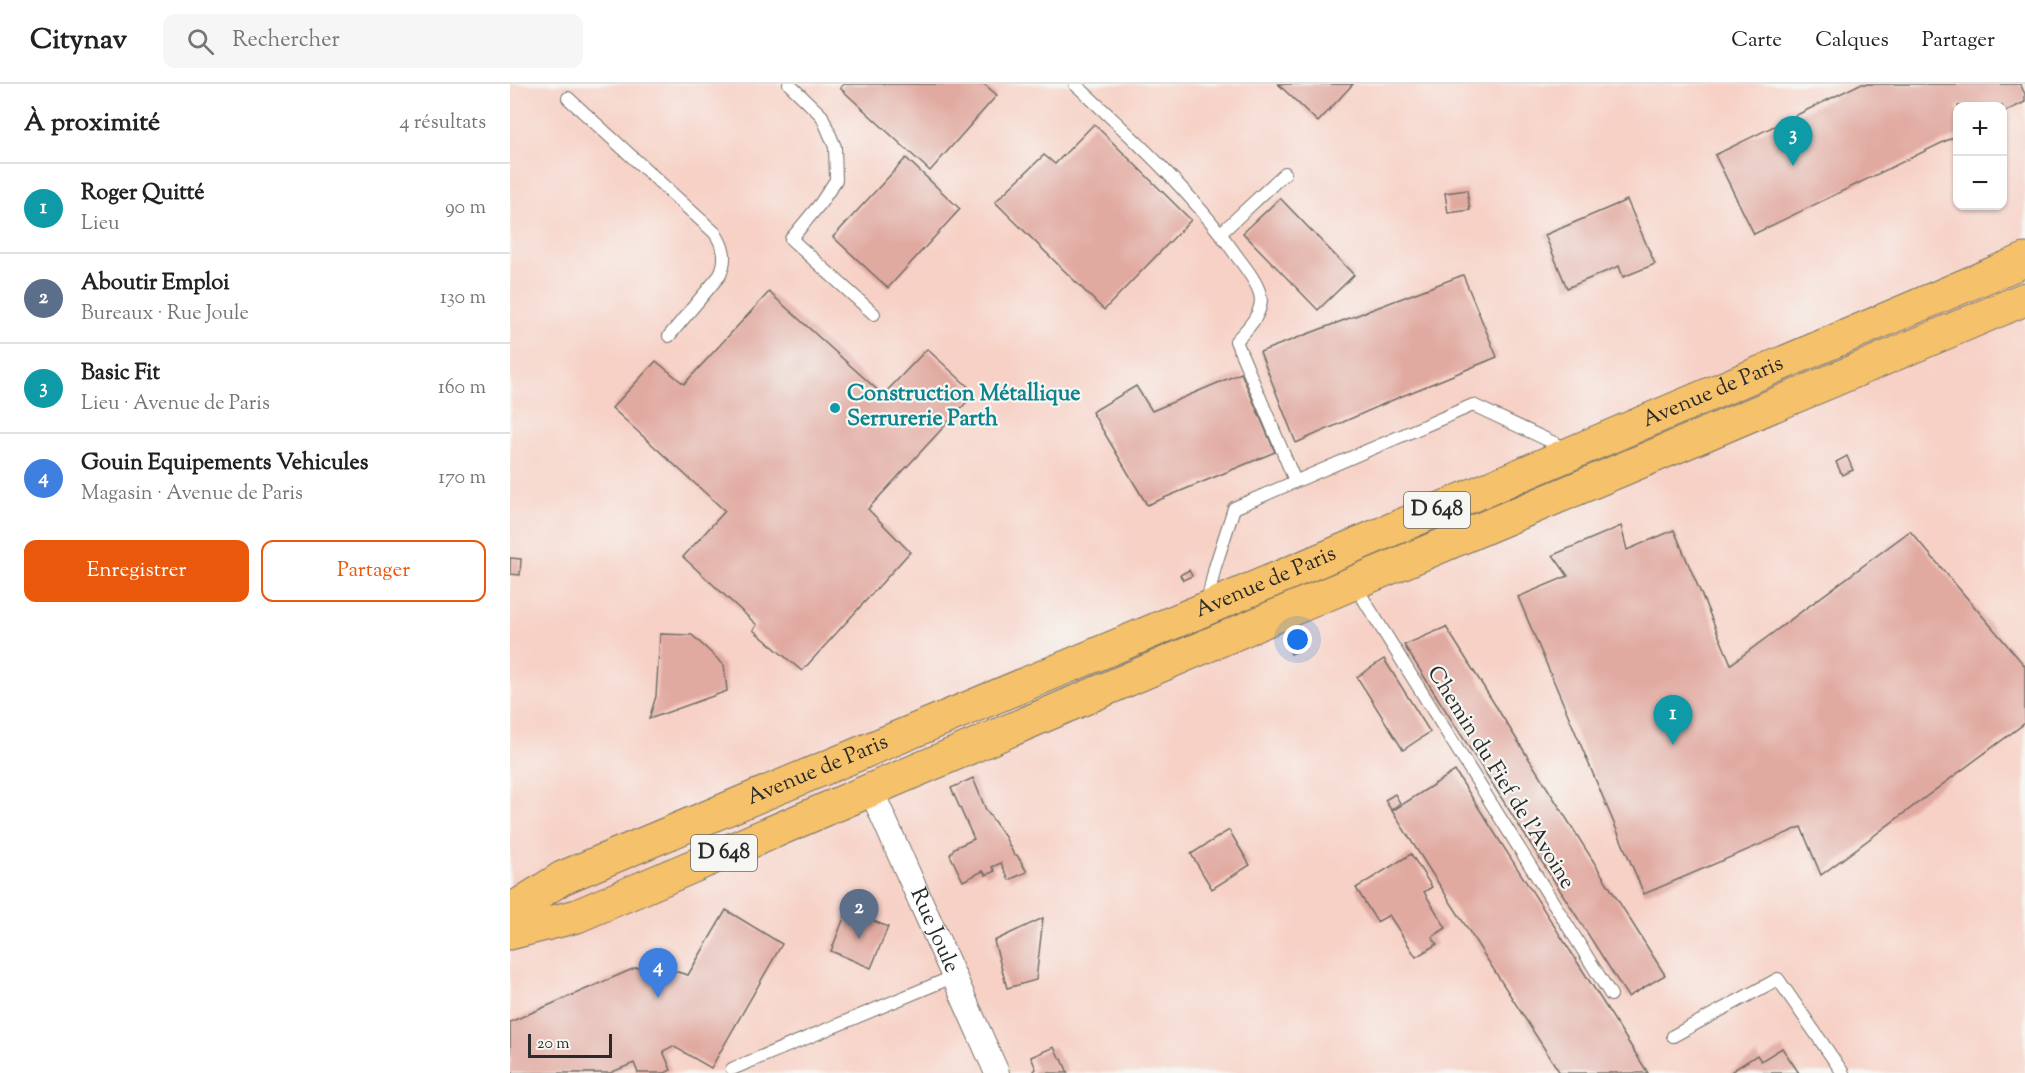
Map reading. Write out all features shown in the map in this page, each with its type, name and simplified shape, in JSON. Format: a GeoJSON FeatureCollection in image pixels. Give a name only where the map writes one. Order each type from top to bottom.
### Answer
{"type":"FeatureCollection","features":[{"type":"Feature","properties":{"kind":"main road","name":"Avenue de Paris"},"geometry":{"type":"LineString","coordinates":[[510,911],[562,879],[1205,609],[2025,260]]}},
{"type":"Feature","properties":{"kind":"main road","name":"Avenue de Paris"},"geometry":{"type":"LineString","coordinates":[[510,933],[577,916],[2025,299]]}},
{"type":"Feature","properties":{"kind":"street","name":"Rue Joule"},"geometry":{"type":"LineString","coordinates":[[871,790],[997,1073]]}},
{"type":"Feature","properties":{"kind":"lane"},"geometry":{"type":"LineString","coordinates":[[789,84],[822,116],[835,147],[836,180],[820,204],[791,239],[874,314]]}},
{"type":"Feature","properties":{"kind":"lane"},"geometry":{"type":"LineString","coordinates":[[1074,84],[1136,141],[1221,233],[1250,274],[1260,295],[1260,308],[1255,320],[1236,341],[1295,481]]}},
{"type":"Feature","properties":{"kind":"lane"},"geometry":{"type":"LineString","coordinates":[[568,98],[715,232],[726,254],[720,275],[669,336]]}},
{"type":"Feature","properties":{"kind":"lane"},"geometry":{"type":"LineString","coordinates":[[1221,233],[1285,173]]}},
{"type":"Feature","properties":{"kind":"lane"},"geometry":{"type":"LineString","coordinates":[[1205,609],[1215,567],[1234,508],[1473,405],[1573,452]]}},
{"type":"Feature","properties":{"kind":"lane","name":"Chemin du Fief de l'Avoine"},"geometry":{"type":"LineString","coordinates":[[1354,583],[1611,995]]}},
{"type":"Feature","properties":{"kind":"lane"},"geometry":{"type":"LineString","coordinates":[[732,1069],[955,976]]}},
{"type":"Feature","properties":{"kind":"lane"},"geometry":{"type":"LineString","coordinates":[[1673,1036],[1778,979],[1843,1073]]}},
{"type":"Feature","properties":{"kind":"shaded area"},"geometry":{"type":"Polygon","coordinates":[[[510,84],[2025,84],[2025,1073],[510,1073],[510,84]]]}},
{"type":"Feature","properties":{"kind":"building"},"geometry":{"type":"Polygon","coordinates":[[[844,84],[984,84],[997,95],[930,171],[840,88],[844,84]]]}},
{"type":"Feature","properties":{"kind":"building"},"geometry":{"type":"Polygon","coordinates":[[[1278,84],[1353,84],[1318,122],[1278,84]]]}},
{"type":"Feature","properties":{"kind":"building"},"geometry":{"type":"Polygon","coordinates":[[[1860,84],[2020,84],[2025,94],[2025,102],[2007,111],[2007,102],[1953,102],[1953,137],[1754,234],[1715,155],[1860,84]]]}},
{"type":"Feature","properties":{"kind":"building"},"geometry":{"type":"Polygon","coordinates":[[[1094,124],[1191,220],[1104,310],[995,202],[1044,155],[1055,164],[1094,124]]]}},
{"type":"Feature","properties":{"kind":"building"},"geometry":{"type":"Polygon","coordinates":[[[906,158],[960,209],[888,288],[833,237],[906,158]]]}},
{"type":"Feature","properties":{"kind":"building"},"geometry":{"type":"Polygon","coordinates":[[[1467,190],[1470,210],[1448,213],[1445,193],[1467,190]]]}},
{"type":"Feature","properties":{"kind":"building"},"geometry":{"type":"Polygon","coordinates":[[[1280,198],[1354,275],[1318,310],[1243,233],[1280,198]]]}},
{"type":"Feature","properties":{"kind":"building"},"geometry":{"type":"Polygon","coordinates":[[[1627,200],[1655,264],[1623,277],[1619,266],[1567,288],[1545,235],[1627,200]]]}},
{"type":"Feature","properties":{"kind":"building"},"geometry":{"type":"Polygon","coordinates":[[[1463,275],[1497,357],[1296,443],[1260,352],[1463,275]]]}},
{"type":"Feature","properties":{"kind":"building"},"geometry":{"type":"Polygon","coordinates":[[[769,292],[883,395],[927,349],[975,393],[868,509],[910,552],[802,671],[753,630],[757,625],[683,557],[725,511],[612,408],[656,361],[684,384],[769,292]]]}},
{"type":"Feature","properties":{"kind":"building"},"geometry":{"type":"Polygon","coordinates":[[[1241,373],[1275,452],[1147,505],[1092,412],[1136,386],[1152,411],[1241,373]]]}},
{"type":"Feature","properties":{"kind":"building"},"geometry":{"type":"Polygon","coordinates":[[[1847,456],[1853,470],[1842,475],[1836,462],[1847,456]]]}},
{"type":"Feature","properties":{"kind":"building"},"geometry":{"type":"Polygon","coordinates":[[[1621,526],[1627,550],[1674,530],[1731,664],[1910,531],[2025,666],[2025,723],[1821,875],[1801,827],[1644,894],[1518,597],[1568,576],[1553,555],[1621,526]]]}},
{"type":"Feature","properties":{"kind":"building"},"geometry":{"type":"Polygon","coordinates":[[[510,558],[521,559],[520,575],[510,574],[510,558]]]}},
{"type":"Feature","properties":{"kind":"building"},"geometry":{"type":"Polygon","coordinates":[[[1189,570],[1192,576],[1183,580],[1180,575],[1189,570]]]}},
{"type":"Feature","properties":{"kind":"building"},"geometry":{"type":"Polygon","coordinates":[[[1446,627],[1665,975],[1628,997],[1404,645],[1446,627]]]}},
{"type":"Feature","properties":{"kind":"building"},"geometry":{"type":"Polygon","coordinates":[[[660,634],[692,635],[724,665],[727,691],[649,719],[656,696],[660,634]]]}},
{"type":"Feature","properties":{"kind":"building"},"geometry":{"type":"Polygon","coordinates":[[[1301,639],[1305,648],[1291,654],[1286,645],[1301,639]]]}},
{"type":"Feature","properties":{"kind":"building"},"geometry":{"type":"Polygon","coordinates":[[[1384,659],[1430,732],[1403,750],[1357,677],[1384,659]]]}},
{"type":"Feature","properties":{"kind":"building"},"geometry":{"type":"Polygon","coordinates":[[[1455,771],[1648,1073],[1560,1073],[1392,811],[1455,771]]]}},
{"type":"Feature","properties":{"kind":"building"},"geometry":{"type":"Polygon","coordinates":[[[973,778],[986,810],[1027,872],[1009,880],[1001,863],[992,867],[995,871],[986,875],[983,871],[963,881],[950,855],[954,848],[974,839],[951,788],[973,778]]]}},
{"type":"Feature","properties":{"kind":"building"},"geometry":{"type":"Polygon","coordinates":[[[1395,794],[1400,803],[1391,810],[1385,800],[1395,794]]]}},
{"type":"Feature","properties":{"kind":"building"},"geometry":{"type":"Polygon","coordinates":[[[1229,830],[1250,865],[1212,889],[1191,854],[1229,830]]]}},
{"type":"Feature","properties":{"kind":"building"},"geometry":{"type":"Polygon","coordinates":[[[1411,854],[1432,887],[1424,892],[1446,928],[1432,937],[1437,944],[1416,957],[1389,915],[1377,922],[1356,888],[1411,854]]]}},
{"type":"Feature","properties":{"kind":"building"},"geometry":{"type":"Polygon","coordinates":[[[726,910],[782,944],[711,1068],[673,1046],[663,1051],[671,1070],[665,1073],[638,1073],[634,1063],[610,1073],[510,1073],[510,1022],[635,968],[657,966],[688,975],[726,910]]]}},
{"type":"Feature","properties":{"kind":"building"},"geometry":{"type":"Polygon","coordinates":[[[847,910],[888,927],[871,968],[831,951],[847,910]]]}},
{"type":"Feature","properties":{"kind":"building"},"geometry":{"type":"Polygon","coordinates":[[[1043,918],[1036,980],[1007,988],[994,941],[1043,918]]]}},
{"type":"Feature","properties":{"kind":"building"},"geometry":{"type":"Polygon","coordinates":[[[1054,1047],[1068,1073],[1035,1073],[1036,1069],[1031,1057],[1054,1047]]]}},
{"type":"Feature","properties":{"kind":"building"},"geometry":{"type":"Polygon","coordinates":[[[1782,1048],[1799,1073],[1729,1073],[1757,1055],[1761,1061],[1782,1048]]]}},
{"type":"Feature","properties":{"kind":"place","name":"Basic Fit"},"geometry":{"type":"Point","coordinates":[1793,166]}},
{"type":"Feature","properties":{"kind":"place","name":"Construction Métallique Serrurerie Parth"},"geometry":{"type":"Point","coordinates":[835,408]}},
{"type":"Feature","properties":{"kind":"place","name":"Roger Quitté"},"geometry":{"type":"Point","coordinates":[1673,745]}},
{"type":"Feature","properties":{"kind":"place","name":"Aboutir Emploi"},"geometry":{"type":"Point","coordinates":[859,939]}},
{"type":"Feature","properties":{"kind":"place","name":"Gouin Equipements Vehicules"},"geometry":{"type":"Point","coordinates":[658,998]}}]}
